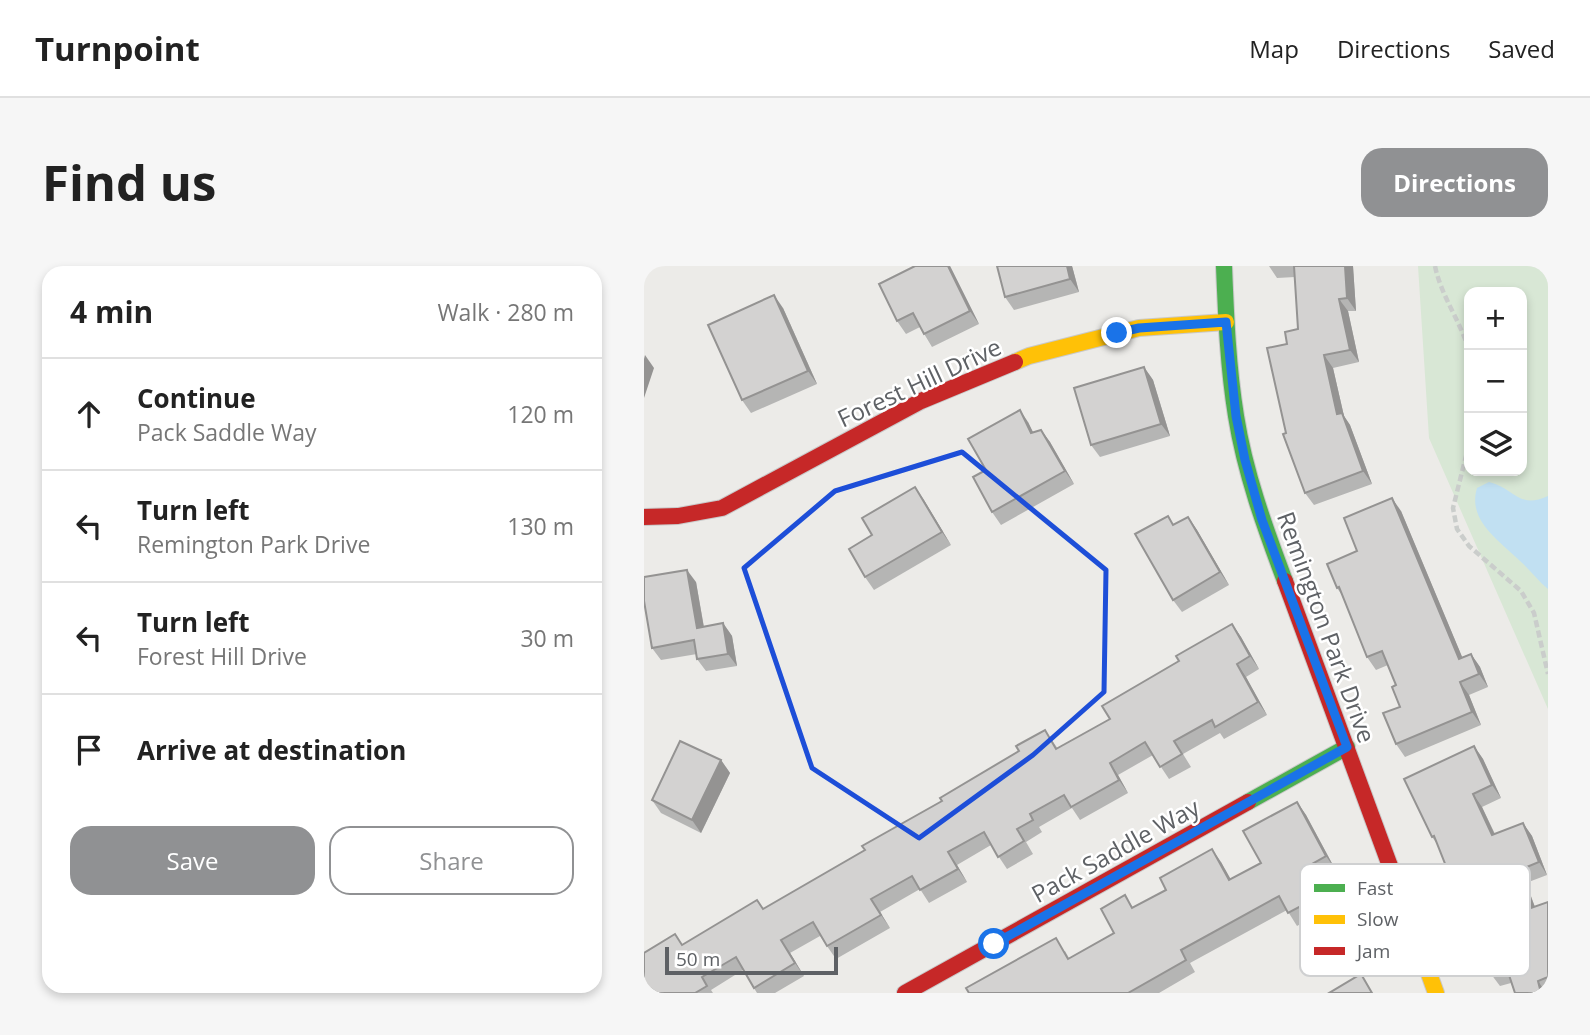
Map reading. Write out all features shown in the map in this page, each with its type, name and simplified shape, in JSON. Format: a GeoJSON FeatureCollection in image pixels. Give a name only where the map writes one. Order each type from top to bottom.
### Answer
{"type":"FeatureCollection","features":[{"type":"Feature","properties":{"kind":"street","name":"Remington Park Drive"},"geometry":{"type":"LineString","coordinates":[[1224,266],[1226,322],[1236,416],[1245,460],[1262,520],[1389,864]]}},
{"type":"Feature","properties":{"kind":"street","name":"Forest Hill Drive"},"geometry":{"type":"LineString","coordinates":[[644,517],[678,516],[722,508],[921,401],[1029,356],[1139,328],[1226,322]]}},
{"type":"Feature","properties":{"kind":"street","name":"Pack Saddle Way"},"geometry":{"type":"LineString","coordinates":[[905,993],[1347,747]]}},
{"type":"Feature","properties":{"kind":"street","name":"Remington Park Drive"},"geometry":{"type":"LineString","coordinates":[[1430,976],[1436,993]]}},
{"type":"Feature","properties":{"kind":"path"},"geometry":{"type":"LineString","coordinates":[[1435,266],[1469,350]]}},
{"type":"Feature","properties":{"kind":"path"},"geometry":{"type":"LineString","coordinates":[[1464,464],[1453,508],[1457,529],[1469,546],[1521,591],[1534,613],[1548,674]]}},
{"type":"Feature","properties":{"kind":"highlighted area"},"geometry":{"type":"Polygon","coordinates":[[[962,452],[1106,570],[1104,692],[1033,755],[919,838],[812,768],[744,568],[835,491],[962,452]]]}},
{"type":"Feature","properties":{"kind":"green space"},"geometry":{"type":"Polygon","coordinates":[[[1418,266],[1548,266],[1548,709],[1429,438],[1418,266]]]}},
{"type":"Feature","properties":{"kind":"water"},"geometry":{"type":"Polygon","coordinates":[[[1489,482],[1522,499],[1538,500],[1548,496],[1548,589],[1495,538],[1481,520],[1475,500],[1477,488],[1489,482]]]}},
{"type":"Feature","properties":{"kind":"building"},"geometry":{"type":"Polygon","coordinates":[[[915,266],[948,266],[970,311],[924,334],[913,313],[897,321],[879,284],[915,266]]]}},
{"type":"Feature","properties":{"kind":"building"},"geometry":{"type":"Polygon","coordinates":[[[997,266],[1067,266],[1070,279],[1005,297],[997,266]]]}},
{"type":"Feature","properties":{"kind":"building"},"geometry":{"type":"Polygon","coordinates":[[[1294,266],[1345,266],[1347,298],[1339,299],[1350,350],[1324,355],[1337,414],[1342,413],[1363,471],[1305,493],[1283,434],[1286,433],[1267,348],[1287,344],[1285,332],[1298,329],[1294,266]]]}},
{"type":"Feature","properties":{"kind":"building"},"geometry":{"type":"Polygon","coordinates":[[[774,295],[808,371],[742,400],[708,325],[774,295]]]}},
{"type":"Feature","properties":{"kind":"building"},"geometry":{"type":"Polygon","coordinates":[[[1144,367],[1161,424],[1091,445],[1074,388],[1144,367]]]}},
{"type":"Feature","properties":{"kind":"building"},"geometry":{"type":"Polygon","coordinates":[[[1020,410],[1031,433],[1041,430],[1065,471],[992,512],[973,477],[986,470],[968,439],[1020,410]]]}},
{"type":"Feature","properties":{"kind":"building"},"geometry":{"type":"Polygon","coordinates":[[[915,487],[942,532],[865,577],[849,549],[872,535],[862,518],[915,487]]]}},
{"type":"Feature","properties":{"kind":"building"},"geometry":{"type":"Polygon","coordinates":[[[1392,498],[1459,659],[1471,654],[1479,674],[1460,682],[1472,712],[1396,744],[1383,713],[1400,707],[1392,687],[1396,685],[1382,651],[1367,657],[1327,564],[1357,551],[1344,518],[1392,498]]]}},
{"type":"Feature","properties":{"kind":"building"},"geometry":{"type":"Polygon","coordinates":[[[1168,516],[1173,525],[1188,517],[1220,572],[1173,600],[1135,534],[1168,516]]]}},
{"type":"Feature","properties":{"kind":"building"},"geometry":{"type":"Polygon","coordinates":[[[687,570],[697,628],[723,623],[728,654],[697,659],[694,640],[652,648],[644,601],[644,577],[687,570]]]}},
{"type":"Feature","properties":{"kind":"building"},"geometry":{"type":"Polygon","coordinates":[[[1232,624],[1250,656],[1237,664],[1258,702],[1215,727],[1212,720],[1174,741],[1182,754],[1160,767],[1145,742],[1110,763],[1119,780],[1071,807],[1064,795],[1030,814],[1033,820],[1017,829],[1024,841],[998,857],[984,832],[948,852],[958,869],[920,890],[912,876],[871,899],[881,915],[827,946],[813,922],[781,940],[795,963],[754,988],[736,957],[702,977],[707,986],[695,993],[644,993],[644,953],[675,934],[682,945],[757,900],[763,909],[865,850],[862,846],[942,801],[940,798],[1019,751],[1016,746],[1045,730],[1056,749],[1110,719],[1102,706],[1179,661],[1176,656],[1232,624]]]}},
{"type":"Feature","properties":{"kind":"building"},"geometry":{"type":"Polygon","coordinates":[[[680,741],[721,760],[692,820],[652,800],[680,741]]]}},
{"type":"Feature","properties":{"kind":"building"},"geometry":{"type":"Polygon","coordinates":[[[1474,746],[1492,785],[1473,794],[1492,835],[1523,823],[1539,862],[1530,866],[1445,864],[1434,836],[1432,837],[1404,779],[1474,746]]]}},
{"type":"Feature","properties":{"kind":"building"},"geometry":{"type":"Polygon","coordinates":[[[1297,802],[1326,856],[1312,864],[1300,864],[1300,907],[1288,913],[1279,896],[1181,950],[1186,960],[1128,993],[969,993],[966,988],[1056,938],[1068,959],[1114,933],[1101,909],[1125,895],[1132,908],[1166,890],[1160,878],[1212,849],[1229,880],[1261,863],[1243,831],[1297,802]]]}},
{"type":"Feature","properties":{"kind":"building"},"geometry":{"type":"Polygon","coordinates":[[[1548,902],[1548,977],[1538,981],[1541,993],[1515,993],[1509,976],[1530,976],[1530,905],[1531,908],[1548,902]]]}},
{"type":"Feature","properties":{"kind":"building"},"geometry":{"type":"Polygon","coordinates":[[[1362,976],[1372,993],[1329,993],[1362,976]]]}},
{"type":"Feature","properties":{"kind":"traffic: fast"},"geometry":{"type":"LineString","coordinates":[[1224,266],[1229,360],[1240,437],[1256,500],[1285,581]]}},
{"type":"Feature","properties":{"kind":"traffic: fast"},"geometry":{"type":"LineString","coordinates":[[1248,802],[1347,747]]}},
{"type":"Feature","properties":{"kind":"traffic: slow"},"geometry":{"type":"LineString","coordinates":[[1015,362],[1139,328],[1226,322]]}},
{"type":"Feature","properties":{"kind":"traffic: slow"},"geometry":{"type":"LineString","coordinates":[[1430,976],[1436,993]]}},
{"type":"Feature","properties":{"kind":"traffic: jam"},"geometry":{"type":"LineString","coordinates":[[644,517],[678,516],[722,508],[921,401],[1015,362]]}},
{"type":"Feature","properties":{"kind":"traffic: jam"},"geometry":{"type":"LineString","coordinates":[[1285,581],[1389,864]]}},
{"type":"Feature","properties":{"kind":"traffic: jam"},"geometry":{"type":"LineString","coordinates":[[905,993],[1248,802]]}},
{"type":"Feature","properties":{"kind":"route"},"geometry":{"type":"LineString","coordinates":[[994,944],[1347,747],[1262,520],[1236,416],[1226,322],[1139,328],[1117,333]]}}]}
